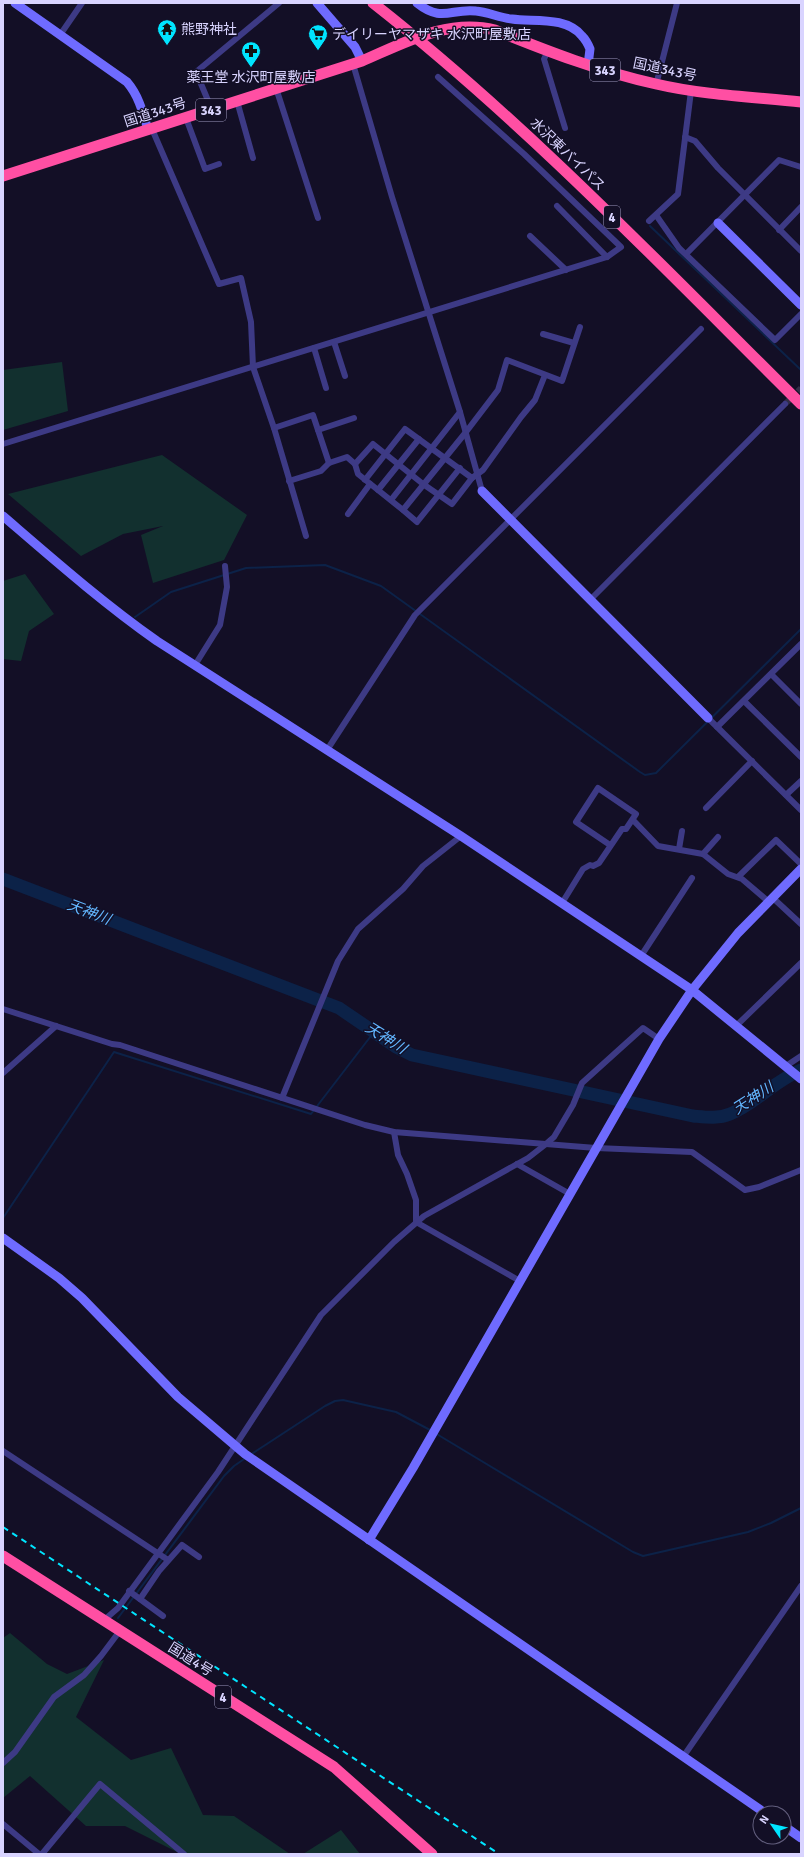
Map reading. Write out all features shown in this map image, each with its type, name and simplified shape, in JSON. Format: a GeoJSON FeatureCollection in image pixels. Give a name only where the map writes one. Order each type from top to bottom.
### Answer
{"type":"FeatureCollection","features":[{"type":"Feature","properties":{"kind":"highway","name":"水沢東バイパス"},"geometry":{"type":"LineString","coordinates":[[373,3],[489,100],[560,165],[801,404]]}},
{"type":"Feature","properties":{"kind":"highway","name":"国道343号"},"geometry":{"type":"LineString","coordinates":[[3,176],[212,110],[357,62],[416,38],[448,28],[480,26],[495,30],[588,65],[656,84],[691,90],[801,102]]}},
{"type":"Feature","properties":{"kind":"highway","name":"国道4号"},"geometry":{"type":"LineString","coordinates":[[3,1556],[119,1632],[334,1767],[429,1853]]}},
{"type":"Feature","properties":{"kind":"street"},"geometry":{"type":"LineString","coordinates":[[15,3],[127,82],[134,90],[219,284],[241,278],[251,322],[253,367],[274,428],[306,536]]}},
{"type":"Feature","properties":{"kind":"street"},"geometry":{"type":"LineString","coordinates":[[60,35],[82,3]]}},
{"type":"Feature","properties":{"kind":"street"},"geometry":{"type":"LineString","coordinates":[[212,110],[196,72],[279,3]]}},
{"type":"Feature","properties":{"kind":"street"},"geometry":{"type":"LineString","coordinates":[[317,3],[356,47],[357,62],[392,197],[430,312],[466,432],[474,476],[482,491],[801,810]]}},
{"type":"Feature","properties":{"kind":"street"},"geometry":{"type":"LineString","coordinates":[[417,3],[435,13],[450,14],[475,10],[510,19],[553,21],[569,26],[581,34],[590,49],[588,65]]}},
{"type":"Feature","properties":{"kind":"street"},"geometry":{"type":"LineString","coordinates":[[656,84],[677,3]]}},
{"type":"Feature","properties":{"kind":"street"},"geometry":{"type":"LineString","coordinates":[[548,51],[544,58],[565,128]]}},
{"type":"Feature","properties":{"kind":"street"},"geometry":{"type":"LineString","coordinates":[[3,444],[606,258],[621,247],[524,154],[438,77]]}},
{"type":"Feature","properties":{"kind":"street"},"geometry":{"type":"LineString","coordinates":[[276,88],[318,218]]}},
{"type":"Feature","properties":{"kind":"street"},"geometry":{"type":"LineString","coordinates":[[649,221],[678,194],[691,90]]}},
{"type":"Feature","properties":{"kind":"street"},"geometry":{"type":"LineString","coordinates":[[237,101],[254,158]]}},
{"type":"Feature","properties":{"kind":"street"},"geometry":{"type":"LineString","coordinates":[[186,118],[205,169],[219,164]]}},
{"type":"Feature","properties":{"kind":"street"},"geometry":{"type":"LineString","coordinates":[[685,137],[695,141],[718,168],[801,251]]}},
{"type":"Feature","properties":{"kind":"street"},"geometry":{"type":"LineString","coordinates":[[686,254],[779,160],[801,167]]}},
{"type":"Feature","properties":{"kind":"street"},"geometry":{"type":"LineString","coordinates":[[557,206],[606,258]]}},
{"type":"Feature","properties":{"kind":"street"},"geometry":{"type":"LineString","coordinates":[[779,230],[801,208]]}},
{"type":"Feature","properties":{"kind":"street"},"geometry":{"type":"LineString","coordinates":[[656,215],[679,248],[775,340],[801,314]]}},
{"type":"Feature","properties":{"kind":"street"},"geometry":{"type":"LineString","coordinates":[[718,223],[801,305]]}},
{"type":"Feature","properties":{"kind":"street"},"geometry":{"type":"LineString","coordinates":[[530,236],[566,270]]}},
{"type":"Feature","properties":{"kind":"street"},"geometry":{"type":"LineString","coordinates":[[403,510],[498,390],[507,360],[562,381],[580,327]]}},
{"type":"Feature","properties":{"kind":"street"},"geometry":{"type":"LineString","coordinates":[[327,750],[415,615],[701,329]]}},
{"type":"Feature","properties":{"kind":"street"},"geometry":{"type":"LineString","coordinates":[[543,334],[574,343]]}},
{"type":"Feature","properties":{"kind":"street"},"geometry":{"type":"LineString","coordinates":[[334,342],[345,376]]}},
{"type":"Feature","properties":{"kind":"street"},"geometry":{"type":"LineString","coordinates":[[314,348],[326,388]]}},
{"type":"Feature","properties":{"kind":"street"},"geometry":{"type":"LineString","coordinates":[[355,464],[373,444],[423,484],[452,504],[474,476],[483,470],[520,417],[535,400],[545,375]]}},
{"type":"Feature","properties":{"kind":"street"},"geometry":{"type":"LineString","coordinates":[[590,600],[785,404]]}},
{"type":"Feature","properties":{"kind":"street"},"geometry":{"type":"LineString","coordinates":[[391,500],[460,412]]}},
{"type":"Feature","properties":{"kind":"street"},"geometry":{"type":"LineString","coordinates":[[274,428],[314,415],[329,463]]}},
{"type":"Feature","properties":{"kind":"street"},"geometry":{"type":"LineString","coordinates":[[318,430],[354,418]]}},
{"type":"Feature","properties":{"kind":"street"},"geometry":{"type":"LineString","coordinates":[[348,514],[386,454],[405,429],[444,458],[474,476]]}},
{"type":"Feature","properties":{"kind":"street"},"geometry":{"type":"LineString","coordinates":[[378,490],[419,439]]}},
{"type":"Feature","properties":{"kind":"street"},"geometry":{"type":"LineString","coordinates":[[289,481],[321,471],[329,463],[347,457],[355,464],[358,474],[417,522],[460,468]]}},
{"type":"Feature","properties":{"kind":"street"},"geometry":{"type":"LineString","coordinates":[[3,516],[94,595],[122,617],[460,836],[692,990],[801,1079]]}},
{"type":"Feature","properties":{"kind":"street"},"geometry":{"type":"LineString","coordinates":[[195,665],[220,625],[227,588],[225,566]]}},
{"type":"Feature","properties":{"kind":"street"},"geometry":{"type":"LineString","coordinates":[[718,727],[771,674],[800,648]]}},
{"type":"Feature","properties":{"kind":"street"},"geometry":{"type":"LineString","coordinates":[[771,674],[801,704]]}},
{"type":"Feature","properties":{"kind":"street"},"geometry":{"type":"LineString","coordinates":[[744,701],[801,757]]}},
{"type":"Feature","properties":{"kind":"street"},"geometry":{"type":"LineString","coordinates":[[706,808],[752,761]]}},
{"type":"Feature","properties":{"kind":"street"},"geometry":{"type":"LineString","coordinates":[[786,796],[801,781]]}},
{"type":"Feature","properties":{"kind":"street"},"geometry":{"type":"LineString","coordinates":[[562,903],[583,869],[590,865],[593,866],[599,863],[622,829],[626,829],[636,814],[598,788],[576,822],[610,845]]}},
{"type":"Feature","properties":{"kind":"street"},"geometry":{"type":"LineString","coordinates":[[632,820],[658,846],[703,854],[728,874],[738,878],[771,900],[801,924]]}},
{"type":"Feature","properties":{"kind":"street"},"geometry":{"type":"LineString","coordinates":[[679,849],[682,831]]}},
{"type":"Feature","properties":{"kind":"street"},"geometry":{"type":"LineString","coordinates":[[282,1098],[338,961],[358,929],[403,889],[423,866],[460,836]]}},
{"type":"Feature","properties":{"kind":"street"},"geometry":{"type":"LineString","coordinates":[[703,854],[718,837]]}},
{"type":"Feature","properties":{"kind":"street"},"geometry":{"type":"LineString","coordinates":[[738,878],[776,840],[801,864]]}},
{"type":"Feature","properties":{"kind":"street"},"geometry":{"type":"LineString","coordinates":[[369,1540],[414,1468],[659,1039],[692,990],[738,933],[801,869]]}},
{"type":"Feature","properties":{"kind":"street"},"geometry":{"type":"LineString","coordinates":[[641,956],[692,878]]}},
{"type":"Feature","properties":{"kind":"street"},"geometry":{"type":"LineString","coordinates":[[736,1026],[801,963]]}},
{"type":"Feature","properties":{"kind":"street"},"geometry":{"type":"LineString","coordinates":[[3,1009],[112,1044],[120,1045],[364,1125],[394,1132],[596,1148],[692,1152],[745,1190],[759,1187],[799,1173]]}},
{"type":"Feature","properties":{"kind":"street"},"geometry":{"type":"LineString","coordinates":[[3,1073],[56,1026]]}},
{"type":"Feature","properties":{"kind":"street"},"geometry":{"type":"LineString","coordinates":[[103,1621],[135,1595],[236,1446],[321,1315],[416,1222],[451,1200],[517,1164],[554,1137],[573,1105],[582,1083],[642,1028],[659,1039]]}},
{"type":"Feature","properties":{"kind":"street"},"geometry":{"type":"LineString","coordinates":[[786,1066],[801,1056]]}},
{"type":"Feature","properties":{"kind":"street"},"geometry":{"type":"LineString","coordinates":[[394,1132],[398,1155],[407,1174],[416,1200],[416,1222]]}},
{"type":"Feature","properties":{"kind":"street"},"geometry":{"type":"LineString","coordinates":[[517,1164],[570,1194]]}},
{"type":"Feature","properties":{"kind":"street"},"geometry":{"type":"LineString","coordinates":[[416,1222],[520,1281]]}},
{"type":"Feature","properties":{"kind":"street"},"geometry":{"type":"LineString","coordinates":[[3,1238],[59,1278],[82,1298],[178,1397],[236,1446],[369,1540],[753,1805]]}},
{"type":"Feature","properties":{"kind":"street"},"geometry":{"type":"LineString","coordinates":[[3,1451],[162,1556]]}},
{"type":"Feature","properties":{"kind":"street"},"geometry":{"type":"LineString","coordinates":[[135,1595],[162,1556],[182,1546],[199,1558]]}},
{"type":"Feature","properties":{"kind":"street"},"geometry":{"type":"LineString","coordinates":[[683,1757],[801,1586]]}},
{"type":"Feature","properties":{"kind":"street"},"geometry":{"type":"LineString","coordinates":[[135,1595],[163,1616]]}},
{"type":"Feature","properties":{"kind":"street"},"geometry":{"type":"LineString","coordinates":[[3,1763],[15,1752],[54,1697],[84,1675],[119,1632]]}},
{"type":"Feature","properties":{"kind":"street"},"geometry":{"type":"LineString","coordinates":[[42,1854],[100,1784],[184,1854]]}},
{"type":"Feature","properties":{"kind":"street"},"geometry":{"type":"LineString","coordinates":[[3,1824],[39,1854]]}},
{"type":"Feature","properties":{"kind":"street"},"geometry":{"type":"LineString","coordinates":[[792,1832],[801,1838]]}},
{"type":"Feature","properties":{"kind":"green space"},"geometry":{"type":"Polygon","coordinates":[[[62,362],[68,411],[3,430],[3,370],[62,362]]]}},
{"type":"Feature","properties":{"kind":"green space"},"geometry":{"type":"Polygon","coordinates":[[[162,455],[247,515],[224,560],[153,583],[141,535],[163,526],[123,534],[81,556],[8,494],[162,455]]]}},
{"type":"Feature","properties":{"kind":"green space"},"geometry":{"type":"Polygon","coordinates":[[[25,574],[54,614],[29,631],[21,661],[3,659],[3,581],[25,574]]]}},
{"type":"Feature","properties":{"kind":"green space"},"geometry":{"type":"Polygon","coordinates":[[[10,1633],[47,1664],[67,1674],[104,1660],[76,1717],[131,1760],[171,1748],[203,1815],[234,1816],[290,1854],[181,1854],[125,1826],[86,1826],[30,1776],[3,1798],[3,1638],[10,1633]]]}},
{"type":"Feature","properties":{"kind":"green space"},"geometry":{"type":"Polygon","coordinates":[[[341,1830],[360,1854],[303,1854],[341,1830]]]}},
{"type":"Feature","properties":{"kind":"waterway"},"geometry":{"type":"LineString","coordinates":[[650,226],[801,370]]}},
{"type":"Feature","properties":{"kind":"waterway"},"geometry":{"type":"LineString","coordinates":[[135,617],[171,592],[246,568],[325,565],[381,586],[645,775],[656,773],[801,629]]}},
{"type":"Feature","properties":{"kind":"waterway","name":"天神川"},"geometry":{"type":"LineString","coordinates":[[3,879],[339,1008],[396,1047],[412,1055],[693,1116],[707,1117],[725,1116],[739,1110],[782,1080],[801,1070]]}},
{"type":"Feature","properties":{"kind":"waterway"},"geometry":{"type":"LineString","coordinates":[[3,1218],[114,1052],[311,1114],[374,1032]]}},
{"type":"Feature","properties":{"kind":"waterway"},"geometry":{"type":"LineString","coordinates":[[250,1455],[335,1401],[343,1400],[396,1412],[432,1431]]}},
{"type":"Feature","properties":{"kind":"waterway"},"geometry":{"type":"LineString","coordinates":[[435,1433],[633,1552],[643,1556],[748,1532],[771,1523],[801,1508]]}},
{"type":"Feature","properties":{"kind":"waterway"},"geometry":{"type":"LineString","coordinates":[[118,1618],[224,1476],[234,1466],[247,1457]]}},
{"type":"Feature","properties":{"kind":"tunnel"},"geometry":{"type":"LineString","coordinates":[[785,404],[801,388]]}},
{"type":"Feature","properties":{"kind":"railway"},"geometry":{"type":"LineString","coordinates":[[3,1527],[499,1854]]}},
{"type":"Feature","properties":{"kind":"place","name":"熊野神社"},"geometry":{"type":"Point","coordinates":[167,46]}},
{"type":"Feature","properties":{"kind":"place","name":"デイリーヤマザキ 水沢町屋敷店"},"geometry":{"type":"Point","coordinates":[318,51]}},
{"type":"Feature","properties":{"kind":"place","name":"薬王堂 水沢町屋敷店"},"geometry":{"type":"Point","coordinates":[251,68]}}]}
